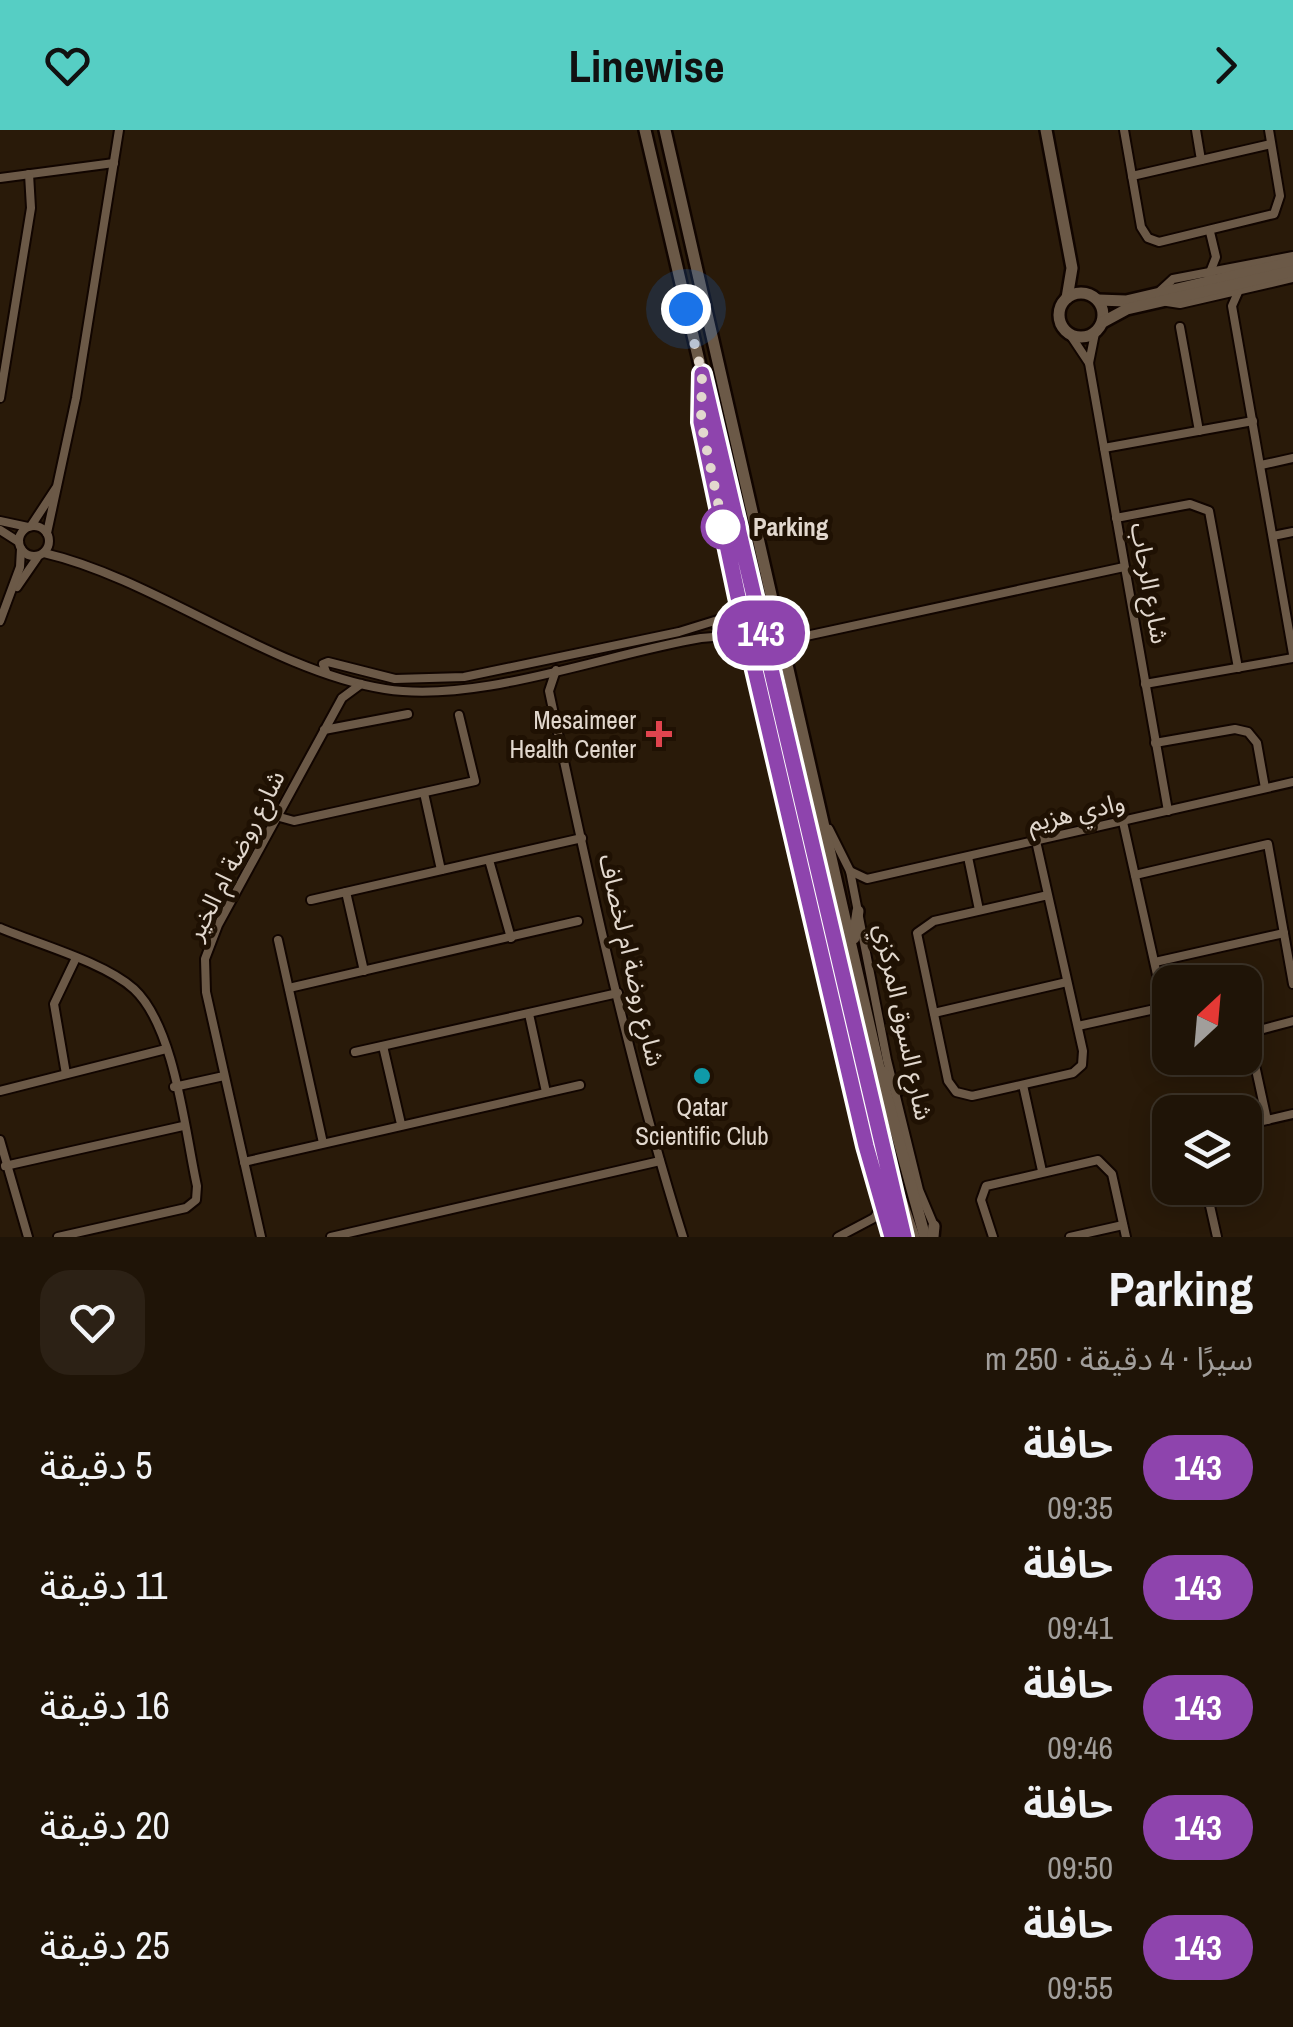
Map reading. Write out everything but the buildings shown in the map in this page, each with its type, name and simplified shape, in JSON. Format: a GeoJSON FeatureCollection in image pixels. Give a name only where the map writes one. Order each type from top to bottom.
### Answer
{"type":"FeatureCollection","features":[{"type":"Feature","properties":{"kind":"main road","name":"شارع السوق المركزي"},"geometry":{"type":"LineString","coordinates":[[645,130],[904,1237]]}},
{"type":"Feature","properties":{"kind":"main road","name":"شارع السوق المركزي"},"geometry":{"type":"LineString","coordinates":[[665,130],[878,1068],[925,1237]]}},
{"type":"Feature","properties":{"kind":"main road"},"geometry":{"type":"LineString","coordinates":[[1046,130],[1072,268],[1059,318],[1072,336],[1099,328],[1127,309],[1161,297],[1293,259]]}},
{"type":"Feature","properties":{"kind":"main road"},"geometry":{"type":"LineString","coordinates":[[1072,268],[1094,298],[1099,328]]}},
{"type":"Feature","properties":{"kind":"main road"},"geometry":{"type":"LineString","coordinates":[[1067,298],[1116,302],[1293,274]]}},
{"type":"Feature","properties":{"kind":"main road"},"geometry":{"type":"LineString","coordinates":[[809,894],[815,866]]}},
{"type":"Feature","properties":{"kind":"main road"},"geometry":{"type":"LineString","coordinates":[[853,948],[858,911]]}},
{"type":"Feature","properties":{"kind":"main road"},"geometry":{"type":"LineString","coordinates":[[834,1002],[853,1032]]}},
{"type":"Feature","properties":{"kind":"main road"},"geometry":{"type":"LineString","coordinates":[[878,1068],[898,1090]]}},
{"type":"Feature","properties":{"kind":"main road"},"geometry":{"type":"LineString","coordinates":[[883,1154],[914,1237]]}},
{"type":"Feature","properties":{"kind":"street"},"geometry":{"type":"LineString","coordinates":[[10,594],[50,544],[48,533],[76,398],[119,130]]}},
{"type":"Feature","properties":{"kind":"street"},"geometry":{"type":"LineString","coordinates":[[1124,130],[1141,227],[1148,238],[1159,242],[1268,218],[1278,209],[1268,130]]}},
{"type":"Feature","properties":{"kind":"street"},"geometry":{"type":"LineString","coordinates":[[1196,130],[1201,160]]}},
{"type":"Feature","properties":{"kind":"street"},"geometry":{"type":"LineString","coordinates":[[1132,176],[1271,144]]}},
{"type":"Feature","properties":{"kind":"street"},"geometry":{"type":"LineString","coordinates":[[0,178],[114,163]]}},
{"type":"Feature","properties":{"kind":"street"},"geometry":{"type":"LineString","coordinates":[[0,398],[30,216],[29,174]]}},
{"type":"Feature","properties":{"kind":"street"},"geometry":{"type":"LineString","coordinates":[[1209,275],[1216,257],[1210,232]]}},
{"type":"Feature","properties":{"kind":"street"},"geometry":{"type":"LineString","coordinates":[[1216,257],[1232,270]]}},
{"type":"Feature","properties":{"kind":"street"},"geometry":{"type":"LineString","coordinates":[[1293,259],[1172,279],[1161,297],[1180,304],[1293,274]]}},
{"type":"Feature","properties":{"kind":"street"},"geometry":{"type":"LineString","coordinates":[[1145,684],[1293,656],[1232,306],[1239,290]]}},
{"type":"Feature","properties":{"kind":"street"},"geometry":{"type":"LineString","coordinates":[[1217,294],[1232,306]]}},
{"type":"Feature","properties":{"kind":"street"},"geometry":{"type":"LineString","coordinates":[[1180,327],[1199,431]]}},
{"type":"Feature","properties":{"kind":"street","name":"شارع الرحاب"},"geometry":{"type":"LineString","coordinates":[[1089,363],[1099,328]]}},
{"type":"Feature","properties":{"kind":"street","name":"شارع الرحاب"},"geometry":{"type":"LineString","coordinates":[[1072,336],[1089,363],[1168,811]]}},
{"type":"Feature","properties":{"kind":"street","name":"شارع السوق المركزي"},"geometry":{"type":"LineString","coordinates":[[702,374],[701,422],[738,597],[892,1237]]}},
{"type":"Feature","properties":{"kind":"street"},"geometry":{"type":"LineString","coordinates":[[1104,448],[1253,422]]}},
{"type":"Feature","properties":{"kind":"street"},"geometry":{"type":"LineString","coordinates":[[1261,465],[1293,458]]}},
{"type":"Feature","properties":{"kind":"street"},"geometry":{"type":"LineString","coordinates":[[0,621],[20,546],[56,488]]}},
{"type":"Feature","properties":{"kind":"street"},"geometry":{"type":"LineString","coordinates":[[1116,518],[1190,504],[1209,511],[1238,668]]}},
{"type":"Feature","properties":{"kind":"street"},"geometry":{"type":"LineString","coordinates":[[0,522],[48,533]]}},
{"type":"Feature","properties":{"kind":"street"},"geometry":{"type":"LineString","coordinates":[[0,530],[30,556],[42,554],[361,684],[431,692],[532,675],[690,640],[734,635],[748,641]]}},
{"type":"Feature","properties":{"kind":"street"},"geometry":{"type":"LineString","coordinates":[[1273,536],[1293,532]]}},
{"type":"Feature","properties":{"kind":"street"},"geometry":{"type":"LineString","coordinates":[[783,642],[1124,567]]}},
{"type":"Feature","properties":{"kind":"street"},"geometry":{"type":"LineString","coordinates":[[691,628],[730,614],[738,597]]}},
{"type":"Feature","properties":{"kind":"street"},"geometry":{"type":"LineString","coordinates":[[326,672],[323,666],[328,662],[395,680],[464,678],[691,628],[730,622],[736,628],[734,635]]}},
{"type":"Feature","properties":{"kind":"street"},"geometry":{"type":"LineString","coordinates":[[532,675],[549,691],[557,669]]}},
{"type":"Feature","properties":{"kind":"street"},"geometry":{"type":"LineString","coordinates":[[339,677],[344,686],[342,698]]}},
{"type":"Feature","properties":{"kind":"street","name":"شارع روضة ام الخير"},"geometry":{"type":"LineString","coordinates":[[261,1237],[206,992],[204,959],[218,925],[342,698],[361,684]]}},
{"type":"Feature","properties":{"kind":"street","name":"شارع روضة ام لخصاف"},"geometry":{"type":"LineString","coordinates":[[549,691],[618,993],[660,1161],[684,1237]]}},
{"type":"Feature","properties":{"kind":"street"},"geometry":{"type":"LineString","coordinates":[[324,730],[408,714]]}},
{"type":"Feature","properties":{"kind":"street"},"geometry":{"type":"LineString","coordinates":[[276,816],[294,822],[475,780],[459,715]]}},
{"type":"Feature","properties":{"kind":"street"},"geometry":{"type":"LineString","coordinates":[[1155,743],[1235,729],[1248,732],[1257,743],[1265,788]]}},
{"type":"Feature","properties":{"kind":"street","name":"وادي هزيم"},"geometry":{"type":"LineString","coordinates":[[868,879],[1293,782]]}},
{"type":"Feature","properties":{"kind":"street"},"geometry":{"type":"LineString","coordinates":[[424,792],[441,870]]}},
{"type":"Feature","properties":{"kind":"street","name":"شارع السوق المركزي"},"geometry":{"type":"LineString","coordinates":[[824,818],[850,870],[887,1060],[898,1090],[902,1130],[935,1234]]}},
{"type":"Feature","properties":{"kind":"street"},"geometry":{"type":"LineString","coordinates":[[1123,822],[1156,965]]}},
{"type":"Feature","properties":{"kind":"street"},"geometry":{"type":"LineString","coordinates":[[311,900],[582,838]]}},
{"type":"Feature","properties":{"kind":"street"},"geometry":{"type":"LineString","coordinates":[[1036,841],[1078,1026],[1084,1059],[1078,1070],[1022,1085],[972,1096],[956,1092],[948,1081],[918,934],[926,923],[1048,895]]}},
{"type":"Feature","properties":{"kind":"street"},"geometry":{"type":"LineString","coordinates":[[1135,875],[1268,844],[1293,984]]}},
{"type":"Feature","properties":{"kind":"street"},"geometry":{"type":"LineString","coordinates":[[968,857],[979,910]]}},
{"type":"Feature","properties":{"kind":"street"},"geometry":{"type":"LineString","coordinates":[[489,860],[510,938]]}},
{"type":"Feature","properties":{"kind":"street"},"geometry":{"type":"LineString","coordinates":[[850,870],[868,879],[855,896]]}},
{"type":"Feature","properties":{"kind":"street"},"geometry":{"type":"LineString","coordinates":[[346,892],[364,971]]}},
{"type":"Feature","properties":{"kind":"street"},"geometry":{"type":"LineString","coordinates":[[289,988],[578,922]]}},
{"type":"Feature","properties":{"kind":"street"},"geometry":{"type":"LineString","coordinates":[[0,929],[134,990],[160,1026],[197,1186],[196,1200],[186,1208],[58,1237]]}},
{"type":"Feature","properties":{"kind":"street"},"geometry":{"type":"LineString","coordinates":[[1155,962],[1284,933]]}},
{"type":"Feature","properties":{"kind":"street"},"geometry":{"type":"LineString","coordinates":[[278,940],[323,1144]]}},
{"type":"Feature","properties":{"kind":"street"},"geometry":{"type":"LineString","coordinates":[[66,1074],[54,1004],[75,960]]}},
{"type":"Feature","properties":{"kind":"street"},"geometry":{"type":"LineString","coordinates":[[934,1013],[1067,982]]}},
{"type":"Feature","properties":{"kind":"street"},"geometry":{"type":"LineString","coordinates":[[354,1052],[618,993]]}},
{"type":"Feature","properties":{"kind":"street"},"geometry":{"type":"LineString","coordinates":[[1078,1026],[1152,1010]]}},
{"type":"Feature","properties":{"kind":"street"},"geometry":{"type":"LineString","coordinates":[[529,1014],[546,1092]]}},
{"type":"Feature","properties":{"kind":"street"},"geometry":{"type":"LineString","coordinates":[[1262,1030],[1293,1021]]}},
{"type":"Feature","properties":{"kind":"street"},"geometry":{"type":"LineString","coordinates":[[383,1046],[401,1124]]}},
{"type":"Feature","properties":{"kind":"street"},"geometry":{"type":"LineString","coordinates":[[0,1091],[166,1049]]}},
{"type":"Feature","properties":{"kind":"street"},"geometry":{"type":"LineString","coordinates":[[1256,1075],[1268,1120]]}},
{"type":"Feature","properties":{"kind":"street"},"geometry":{"type":"LineString","coordinates":[[174,1088],[224,1076]]}},
{"type":"Feature","properties":{"kind":"street"},"geometry":{"type":"LineString","coordinates":[[244,1162],[580,1085]]}},
{"type":"Feature","properties":{"kind":"street"},"geometry":{"type":"LineString","coordinates":[[1022,1085],[1042,1170]]}},
{"type":"Feature","properties":{"kind":"street"},"geometry":{"type":"LineString","coordinates":[[1262,1121],[1293,1114]]}},
{"type":"Feature","properties":{"kind":"street"},"geometry":{"type":"LineString","coordinates":[[5,1166],[183,1126]]}},
{"type":"Feature","properties":{"kind":"street"},"geometry":{"type":"LineString","coordinates":[[0,1140],[28,1237]]}},
{"type":"Feature","properties":{"kind":"street"},"geometry":{"type":"LineString","coordinates":[[993,1237],[981,1200],[984,1187],[1090,1160],[1105,1162],[1112,1174],[1126,1237]]}},
{"type":"Feature","properties":{"kind":"street"},"geometry":{"type":"LineString","coordinates":[[331,1237],[660,1161]]}},
{"type":"Feature","properties":{"kind":"street"},"geometry":{"type":"LineString","coordinates":[[1210,1205],[1218,1237]]}},
{"type":"Feature","properties":{"kind":"street"},"geometry":{"type":"LineString","coordinates":[[838,1237],[870,1221],[882,1206]]}},
{"type":"Feature","properties":{"kind":"street"},"geometry":{"type":"LineString","coordinates":[[870,1221],[888,1224]]}},
{"type":"Feature","properties":{"kind":"street"},"geometry":{"type":"LineString","coordinates":[[110,1225],[113,1237]]}},
{"type":"Feature","properties":{"kind":"street"},"geometry":{"type":"LineString","coordinates":[[1070,1237],[1123,1225]]}},
{"type":"Feature","properties":{"kind":"bus line","name":"143"},"geometry":{"type":"LineString","coordinates":[[892,1237],[866,1146],[738,597],[701,422],[702,374],[904,1237]]}},
{"type":"Feature","properties":{"kind":"place","name":"Parking"},"geometry":{"type":"Point","coordinates":[723,527]}},
{"type":"Feature","properties":{"kind":"place","name":"Mesaimeer Health Center"},"geometry":{"type":"Point","coordinates":[659,734]}},
{"type":"Feature","properties":{"kind":"place","name":"Qatar Scientific Club"},"geometry":{"type":"Point","coordinates":[702,1076]}},
{"type":"Feature","properties":{"kind":"route"},"geometry":{"type":"LineString","coordinates":[[686,309],[702,374],[701,422],[724,531],[723,527]]}}]}
